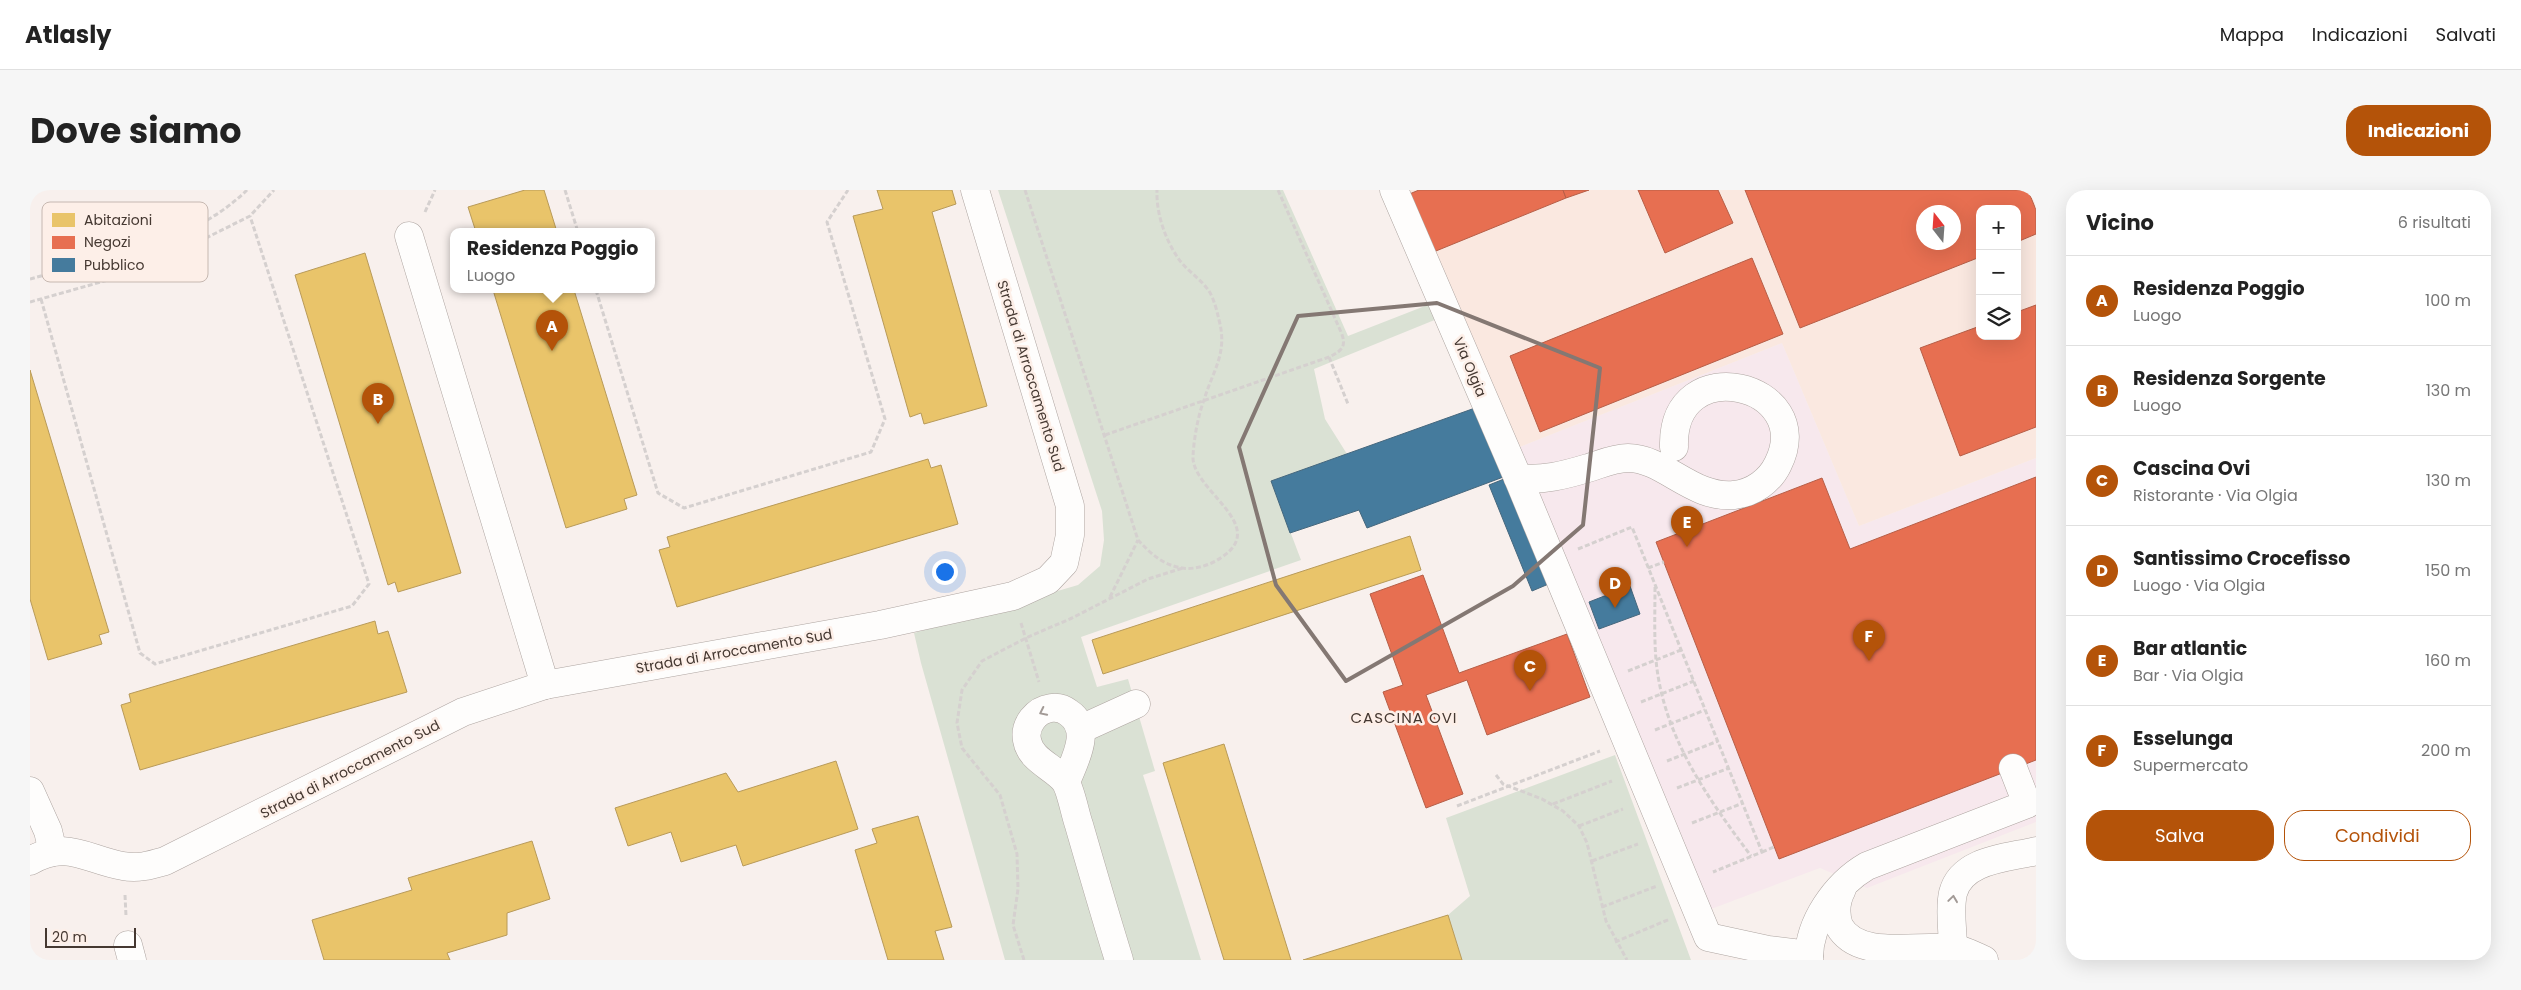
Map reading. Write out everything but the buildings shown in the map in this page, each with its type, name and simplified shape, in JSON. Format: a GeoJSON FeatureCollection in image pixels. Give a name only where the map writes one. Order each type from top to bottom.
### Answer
{"type":"FeatureCollection","features":[{"type":"Feature","properties":{"kind":"street","name":"Strada di Arroccamento Sud"},"geometry":{"type":"LineString","coordinates":[[43,856],[63,850],[78,852],[123,866],[137,868],[165,861],[463,712],[545,685],[880,625],[1013,596],[1048,580],[1064,563],[1070,535],[1070,506],[975,190]]}},
{"type":"Feature","properties":{"kind":"street","name":"Via Olgia"},"geometry":{"type":"LineString","coordinates":[[1394,190],[1518,478],[1708,937],[1809,957]]}},
{"type":"Feature","properties":{"kind":"street"},"geometry":{"type":"LineString","coordinates":[[409,236],[545,685]]}},
{"type":"Feature","properties":{"kind":"street"},"geometry":{"type":"LineString","coordinates":[[1518,478],[1530,479],[1562,476],[1612,460],[1628,458],[1642,459],[1692,487],[1723,495],[1745,493],[1758,487],[1772,475],[1783,452],[1784,436],[1779,418],[1760,395],[1748,389],[1733,386],[1714,388],[1703,392],[1693,399],[1681,414],[1675,429],[1674,447]]}},
{"type":"Feature","properties":{"kind":"street"},"geometry":{"type":"LineString","coordinates":[[1081,729],[1136,704]]}},
{"type":"Feature","properties":{"kind":"street"},"geometry":{"type":"LineString","coordinates":[[1066,782],[1079,747],[1081,729],[1074,716],[1066,711],[1048,709],[1037,714],[1030,722],[1027,731],[1027,742],[1034,754],[1066,782],[1119,960]]}},
{"type":"Feature","properties":{"kind":"street"},"geometry":{"type":"LineString","coordinates":[[1809,957],[1814,931],[1825,908],[1840,886],[1856,872],[2031,802],[2013,768]]}},
{"type":"Feature","properties":{"kind":"street"},"geometry":{"type":"LineString","coordinates":[[30,791],[48,831],[43,856]]}},
{"type":"Feature","properties":{"kind":"street"},"geometry":{"type":"LineString","coordinates":[[1953,948],[1953,892],[1962,878],[1974,867],[2036,852]]}},
{"type":"Feature","properties":{"kind":"street"},"geometry":{"type":"LineString","coordinates":[[1854,960],[1842,944],[1836,925],[1840,891],[1856,872]]}},
{"type":"Feature","properties":{"kind":"street"},"geometry":{"type":"LineString","coordinates":[[1837,915],[1845,936],[1853,945],[1865,952],[1888,954],[1918,949],[1953,948],[1984,960]]}},
{"type":"Feature","properties":{"kind":"path"},"geometry":{"type":"LineString","coordinates":[[208,220],[230,206],[247,190]]}},
{"type":"Feature","properties":{"kind":"path"},"geometry":{"type":"LineString","coordinates":[[208,237],[250,216],[274,190]]}},
{"type":"Feature","properties":{"kind":"path"},"geometry":{"type":"LineString","coordinates":[[565,190],[577,228]]}},
{"type":"Feature","properties":{"kind":"path"},"geometry":{"type":"LineString","coordinates":[[597,293],[658,492],[684,508],[871,452],[884,419],[826,222],[848,190]]}},
{"type":"Feature","properties":{"kind":"path"},"geometry":{"type":"LineString","coordinates":[[1025,190],[1138,540],[1154,557],[1184,568],[1208,565],[1227,554],[1236,540],[1235,523],[1199,476],[1192,462],[1203,401],[1222,354],[1220,321],[1209,292],[1178,258],[1163,230],[1156,202],[1157,190]]}},
{"type":"Feature","properties":{"kind":"path"},"geometry":{"type":"LineString","coordinates":[[1105,435],[1329,356],[1343,348],[1344,340],[1278,190]]}},
{"type":"Feature","properties":{"kind":"path"},"geometry":{"type":"LineString","coordinates":[[40,299],[140,653],[155,664],[352,606],[369,584],[250,216]]}},
{"type":"Feature","properties":{"kind":"path"},"geometry":{"type":"LineString","coordinates":[[30,302],[101,282]]}},
{"type":"Feature","properties":{"kind":"path"},"geometry":{"type":"LineString","coordinates":[[1329,356],[1348,404]]}},
{"type":"Feature","properties":{"kind":"path"},"geometry":{"type":"LineString","coordinates":[[1552,559],[1632,527],[1762,852]]}},
{"type":"Feature","properties":{"kind":"path"},"geometry":{"type":"LineString","coordinates":[[1110,598],[1138,540]]}},
{"type":"Feature","properties":{"kind":"path"},"geometry":{"type":"LineString","coordinates":[[1648,568],[1664,562]]}},
{"type":"Feature","properties":{"kind":"path"},"geometry":{"type":"LineString","coordinates":[[1654,583],[1656,660],[1662,694],[1671,724],[1680,748],[1697,780],[1751,856]]}},
{"type":"Feature","properties":{"kind":"path"},"geometry":{"type":"LineString","coordinates":[[1013,596],[1048,709]]}},
{"type":"Feature","properties":{"kind":"path"},"geometry":{"type":"LineString","coordinates":[[1602,682],[1681,650]]}},
{"type":"Feature","properties":{"kind":"path"},"geometry":{"type":"LineString","coordinates":[[1615,712],[1694,681]]}},
{"type":"Feature","properties":{"kind":"path"},"geometry":{"type":"LineString","coordinates":[[1458,806],[1705,710]]}},
{"type":"Feature","properties":{"kind":"path"},"geometry":{"type":"LineString","coordinates":[[1496,775],[1502,784],[1542,799],[1558,808],[1579,826],[1587,843],[1602,908],[1615,942],[1627,960]]}},
{"type":"Feature","properties":{"kind":"path"},"geometry":{"type":"LineString","coordinates":[[1602,908],[1774,847]]}},
{"type":"Feature","properties":{"kind":"path"},"geometry":{"type":"LineString","coordinates":[[123,866],[130,953]]}},
{"type":"Feature","properties":{"kind":"path"},"geometry":{"type":"LineString","coordinates":[[1615,942],[1696,909]]}},
{"type":"Feature","properties":{"kind":"highlighted area"},"geometry":{"type":"Polygon","coordinates":[[[1437,303],[1600,368],[1583,525],[1513,586],[1346,681],[1276,585],[1239,447],[1298,316],[1437,303]]]}},
{"type":"Feature","properties":{"kind":"shaded area"},"geometry":{"type":"Polygon","coordinates":[[[998,190],[1283,190],[1348,336],[1430,304],[1437,319],[1314,369],[1325,419],[1347,454],[1271,481],[1301,560],[1081,637],[1097,687],[1128,679],[1155,771],[1143,775],[1201,960],[1005,960],[921,663],[914,633],[1078,585],[1100,566],[1104,540],[1102,511],[998,190]]]}},
{"type":"Feature","properties":{"kind":"shaded area"},"geometry":{"type":"Polygon","coordinates":[[[1394,190],[2036,190],[2036,458],[1859,526],[1782,343],[1507,452],[1394,190]]]}},
{"type":"Feature","properties":{"kind":"shaded area"},"geometry":{"type":"Polygon","coordinates":[[[1782,343],[1859,526],[2036,458],[2036,822],[1867,888],[1820,868],[1698,914],[1507,452],[1782,343]]]}},
{"type":"Feature","properties":{"kind":"shaded area"},"geometry":{"type":"Polygon","coordinates":[[[1615,755],[1691,960],[1462,960],[1448,915],[1470,896],[1446,818],[1615,755]]]}},
{"type":"Feature","properties":{"kind":"place","name":"Residenza Poggio"},"geometry":{"type":"Point","coordinates":[552,351]}},
{"type":"Feature","properties":{"kind":"place","name":"Residenza Sorgente"},"geometry":{"type":"Point","coordinates":[378,424]}},
{"type":"Feature","properties":{"kind":"place","name":"Bar atlantic"},"geometry":{"type":"Point","coordinates":[1687,547]}},
{"type":"Feature","properties":{"kind":"place","name":"Santissimo Crocefisso"},"geometry":{"type":"Point","coordinates":[1615,608]}},
{"type":"Feature","properties":{"kind":"place","name":"Esselunga"},"geometry":{"type":"Point","coordinates":[1869,661]}},
{"type":"Feature","properties":{"kind":"place","name":"Cascina Ovi"},"geometry":{"type":"Point","coordinates":[1530,691]}},
{"type":"Feature","properties":{"kind":"district","name":"CASCINA OVI"},"geometry":{"type":"Point","coordinates":[1404,717]}}]}
